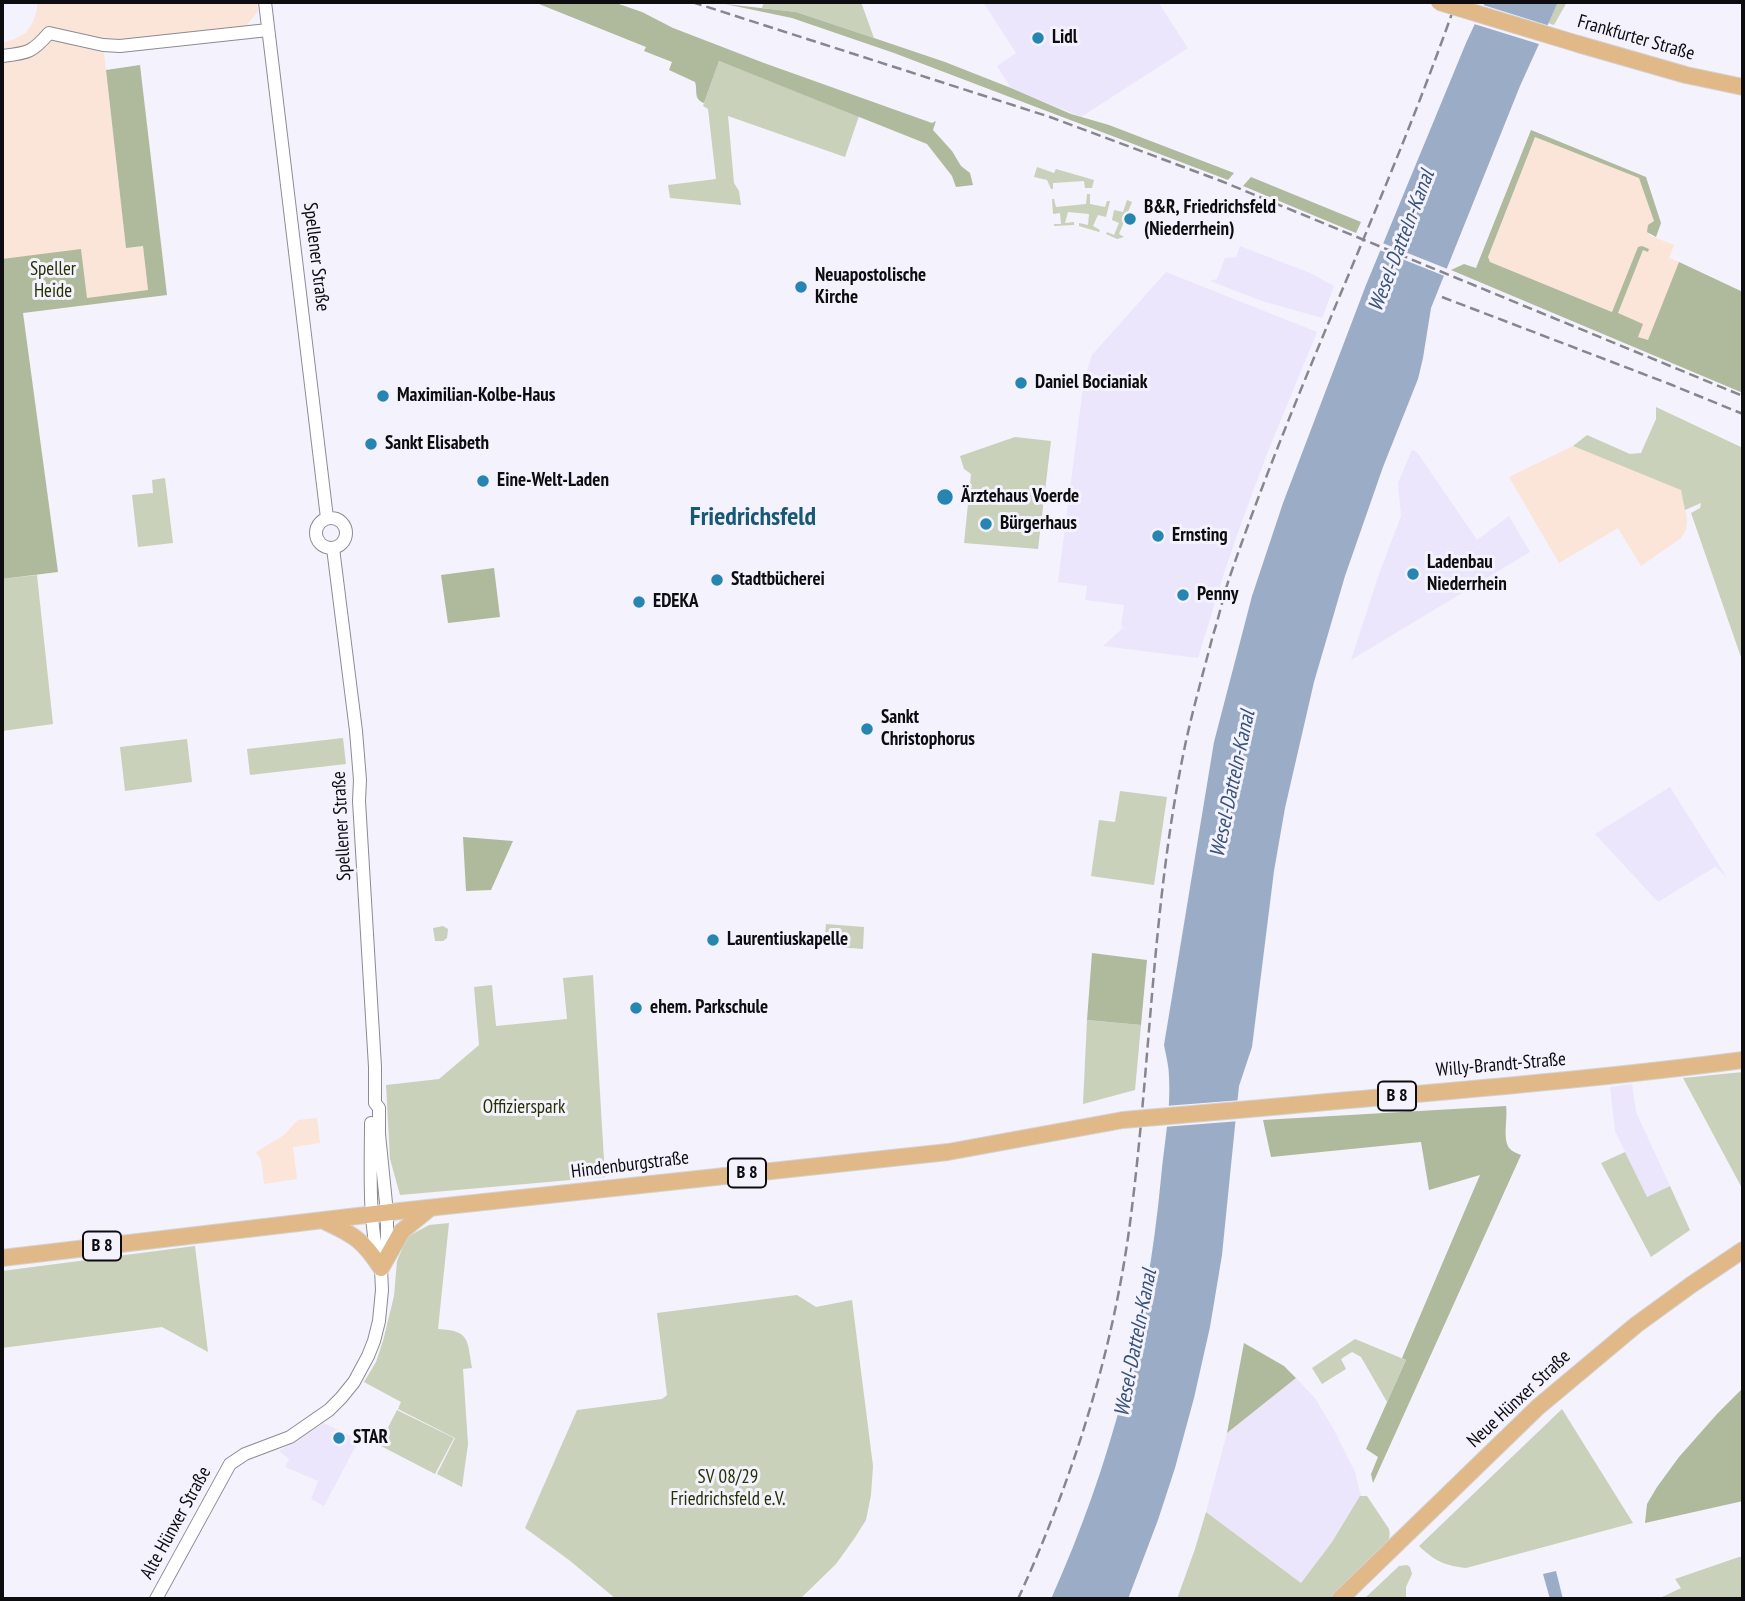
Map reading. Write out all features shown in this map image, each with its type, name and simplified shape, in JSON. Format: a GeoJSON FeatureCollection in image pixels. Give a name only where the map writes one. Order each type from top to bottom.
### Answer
{"type":"FeatureCollection","features":[{"type":"Feature","properties":{"kind":"main road","name":"Frankfurter Straße"},"geometry":{"type":"LineString","coordinates":[[1439,2],[1686,75],[1743,87]]}},
{"type":"Feature","properties":{"kind":"main road","name":"Willy-Brandt-Straße"},"geometry":{"type":"LineString","coordinates":[[1261,1108],[1516,1086],[1743,1060]]}},
{"type":"Feature","properties":{"kind":"main road","name":"Hindenburgstraße"},"geometry":{"type":"LineString","coordinates":[[2,1258],[948,1152],[1124,1120],[1261,1108]]}},
{"type":"Feature","properties":{"kind":"main road"},"geometry":{"type":"LineString","coordinates":[[324,1221],[351,1233],[362,1242],[381,1268],[402,1231],[429,1209]]}},
{"type":"Feature","properties":{"kind":"main road","name":"Neue Hünxer Straße"},"geometry":{"type":"LineString","coordinates":[[1340,1599],[1538,1407],[1579,1371],[1690,1285],[1743,1250]]}},
{"type":"Feature","properties":{"kind":"street","name":"Spellener Straße"},"geometry":{"type":"LineString","coordinates":[[265,2],[327,518]]}},
{"type":"Feature","properties":{"kind":"street"},"geometry":{"type":"LineString","coordinates":[[2,56],[27,53],[39,45],[49,33],[120,46],[268,30]]}},
{"type":"Feature","properties":{"kind":"street","name":"Spellener Straße"},"geometry":{"type":"LineString","coordinates":[[327,518],[340,520],[347,531],[342,544],[333,548],[323,546],[317,538],[319,523],[327,518]]}},
{"type":"Feature","properties":{"kind":"street","name":"Spellener Straße"},"geometry":{"type":"LineString","coordinates":[[230,1464],[245,1454],[290,1437],[305,1428],[348,1390],[368,1356],[379,1321],[381,1268],[387,1250],[380,1214],[371,1110],[375,1103],[375,1067],[356,731],[333,548]]}},
{"type":"Feature","properties":{"kind":"street","name":"Alte Hünxer Straße"},"geometry":{"type":"LineString","coordinates":[[156,1599],[230,1464]]}},
{"type":"Feature","properties":{"kind":"shaded area"},"geometry":{"type":"Polygon","coordinates":[[[37,2],[257,2],[258,11],[246,26],[103,45],[126,247],[143,246],[148,291],[87,298],[81,250],[2,259],[2,43],[26,33],[33,22],[37,2]]]}},
{"type":"Feature","properties":{"kind":"shaded area"},"geometry":{"type":"Polygon","coordinates":[[[983,2],[1158,2],[1188,48],[1081,117],[1011,88],[997,66],[1016,53],[983,2]]]}},
{"type":"Feature","properties":{"kind":"shaded area"},"geometry":{"type":"Polygon","coordinates":[[[1535,137],[1640,178],[1654,221],[1649,235],[1674,245],[1669,258],[1679,262],[1648,341],[1638,337],[1617,314],[1643,250],[1649,250],[1638,248],[1613,312],[1490,262],[1488,257],[1535,137]]]}},
{"type":"Feature","properties":{"kind":"shaded area"},"geometry":{"type":"Polygon","coordinates":[[[1240,246],[1310,273],[1334,286],[1322,318],[1262,301],[1210,281],[1217,279],[1225,258],[1236,257],[1240,246]]]}},
{"type":"Feature","properties":{"kind":"shaded area"},"geometry":{"type":"Polygon","coordinates":[[[1166,272],[1317,332],[1241,524],[1198,658],[1103,646],[1124,627],[1121,626],[1124,605],[1085,600],[1087,586],[1058,582],[1084,380],[1092,355],[1166,272]]]}},
{"type":"Feature","properties":{"kind":"shaded area"},"geometry":{"type":"Polygon","coordinates":[[[1573,446],[1682,490],[1687,520],[1686,530],[1681,538],[1641,566],[1618,528],[1559,563],[1509,477],[1573,446]]]}},
{"type":"Feature","properties":{"kind":"shaded area"},"geometry":{"type":"Polygon","coordinates":[[[1412,450],[1417,452],[1477,540],[1509,516],[1530,552],[1351,660],[1401,516],[1398,483],[1412,450]]]}},
{"type":"Feature","properties":{"kind":"shaded area"},"geometry":{"type":"Polygon","coordinates":[[[1670,787],[1726,876],[1715,867],[1658,902],[1595,834],[1670,787]]]}},
{"type":"Feature","properties":{"kind":"shaded area"},"geometry":{"type":"Polygon","coordinates":[[[1632,1084],[1636,1112],[1670,1186],[1647,1198],[1615,1131],[1610,1087],[1632,1084]]]}},
{"type":"Feature","properties":{"kind":"shaded area"},"geometry":{"type":"Polygon","coordinates":[[[317,1118],[320,1143],[293,1147],[297,1179],[264,1184],[261,1160],[256,1152],[284,1135],[298,1120],[317,1118]]]}},
{"type":"Feature","properties":{"kind":"shaded area"},"geometry":{"type":"Polygon","coordinates":[[[1296,1378],[1315,1398],[1334,1430],[1355,1472],[1361,1496],[1332,1542],[1301,1583],[1206,1512],[1227,1433],[1296,1378]]]}},
{"type":"Feature","properties":{"kind":"shaded area"},"geometry":{"type":"Polygon","coordinates":[[[324,1423],[359,1440],[324,1506],[311,1499],[318,1481],[285,1467],[289,1459],[279,1451],[324,1423]]]}},
{"type":"Feature","properties":{"kind":"green space"},"geometry":{"type":"Polygon","coordinates":[[[534,2],[613,2],[764,63],[932,123],[936,121],[933,130],[952,151],[961,166],[970,173],[973,185],[956,187],[952,176],[927,144],[719,61],[704,103],[697,97],[695,82],[669,70],[672,62],[644,51],[646,47],[534,2]]]}},
{"type":"Feature","properties":{"kind":"green space"},"geometry":{"type":"Polygon","coordinates":[[[764,2],[861,2],[874,38],[796,12],[762,8],[764,2]]]}},
{"type":"Feature","properties":{"kind":"green space"},"geometry":{"type":"Polygon","coordinates":[[[1558,2],[1567,2],[1554,25],[1548,23],[1558,2]]]}},
{"type":"Feature","properties":{"kind":"green space"},"geometry":{"type":"Polygon","coordinates":[[[725,4],[796,12],[945,62],[1071,114],[1109,125],[1234,173],[1228,180],[894,53],[792,18],[725,4]]]}},
{"type":"Feature","properties":{"kind":"green space"},"geometry":{"type":"Polygon","coordinates":[[[719,61],[859,116],[845,157],[728,116],[734,183],[739,191],[741,205],[670,198],[668,185],[716,179],[708,109],[703,106],[719,61]]]}},
{"type":"Feature","properties":{"kind":"green space","name":"Speller Heide"},"geometry":{"type":"Polygon","coordinates":[[[140,65],[167,295],[23,313],[58,572],[2,579],[2,259],[81,249],[87,298],[148,290],[143,246],[126,248],[106,70],[140,65]]]}},
{"type":"Feature","properties":{"kind":"green space"},"geometry":{"type":"Polygon","coordinates":[[[1531,130],[1646,177],[1661,223],[1656,237],[1647,232],[1648,225],[1654,221],[1639,178],[1535,137],[1488,257],[1490,262],[1612,312],[1638,247],[1649,249],[1648,252],[1643,250],[1618,313],[1643,324],[1638,337],[1648,340],[1679,262],[1743,292],[1743,393],[1451,270],[1464,264],[1476,268],[1531,130]]]}},
{"type":"Feature","properties":{"kind":"green space"},"geometry":{"type":"Polygon","coordinates":[[[1037,167],[1054,173],[1056,169],[1094,180],[1092,188],[1085,188],[1084,181],[1053,183],[1051,189],[1047,180],[1034,177],[1037,167]]]}},
{"type":"Feature","properties":{"kind":"green space"},"geometry":{"type":"Polygon","coordinates":[[[1251,177],[1361,222],[1356,233],[1243,186],[1251,177]]]}},
{"type":"Feature","properties":{"kind":"green space"},"geometry":{"type":"Polygon","coordinates":[[[1087,194],[1090,194],[1090,204],[1105,207],[1107,201],[1110,201],[1106,217],[1098,215],[1093,226],[1100,230],[1099,232],[1079,226],[1079,223],[1088,225],[1089,214],[1068,212],[1065,223],[1074,222],[1074,225],[1054,226],[1061,224],[1060,213],[1053,214],[1052,199],[1056,207],[1086,204],[1087,194]]]}},
{"type":"Feature","properties":{"kind":"green space"},"geometry":{"type":"Polygon","coordinates":[[[1127,200],[1132,202],[1119,234],[1124,237],[1117,239],[1106,234],[1107,232],[1114,235],[1119,223],[1112,220],[1114,210],[1123,212],[1127,200]]]}},
{"type":"Feature","properties":{"kind":"green space"},"geometry":{"type":"Polygon","coordinates":[[[1656,407],[1743,448],[1743,663],[1691,513],[1700,508],[1701,503],[1685,510],[1681,490],[1573,446],[1587,435],[1630,454],[1641,453],[1656,419],[1656,407]]]}},
{"type":"Feature","properties":{"kind":"green space"},"geometry":{"type":"Polygon","coordinates":[[[1015,437],[1051,441],[1038,549],[964,543],[971,474],[964,469],[960,456],[1015,437]]]}},
{"type":"Feature","properties":{"kind":"green space"},"geometry":{"type":"Polygon","coordinates":[[[165,478],[173,543],[138,547],[132,495],[153,493],[152,480],[165,478]]]}},
{"type":"Feature","properties":{"kind":"green space"},"geometry":{"type":"Polygon","coordinates":[[[494,568],[500,617],[448,623],[441,575],[494,568]]]}},
{"type":"Feature","properties":{"kind":"green space"},"geometry":{"type":"Polygon","coordinates":[[[37,575],[53,724],[2,731],[2,579],[37,575]]]}},
{"type":"Feature","properties":{"kind":"green space"},"geometry":{"type":"Polygon","coordinates":[[[343,738],[346,764],[250,775],[247,749],[343,738]]]}},
{"type":"Feature","properties":{"kind":"green space"},"geometry":{"type":"Polygon","coordinates":[[[187,739],[192,782],[125,791],[120,747],[187,739]]]}},
{"type":"Feature","properties":{"kind":"green space"},"geometry":{"type":"Polygon","coordinates":[[[1120,791],[1167,797],[1154,885],[1091,876],[1099,820],[1115,822],[1120,791]]]}},
{"type":"Feature","properties":{"kind":"green space"},"geometry":{"type":"Polygon","coordinates":[[[463,837],[513,841],[491,890],[466,891],[463,837]]]}},
{"type":"Feature","properties":{"kind":"green space"},"geometry":{"type":"Polygon","coordinates":[[[826,924],[864,927],[863,949],[824,946],[826,924]]]}},
{"type":"Feature","properties":{"kind":"green space"},"geometry":{"type":"Polygon","coordinates":[[[443,926],[448,929],[447,938],[435,941],[433,928],[443,926]]]}},
{"type":"Feature","properties":{"kind":"green space"},"geometry":{"type":"Polygon","coordinates":[[[1092,953],[1147,960],[1141,1025],[1087,1020],[1092,953]]]}},
{"type":"Feature","properties":{"kind":"green space","name":"Offizierspark"},"geometry":{"type":"Polygon","coordinates":[[[593,975],[605,1177],[400,1195],[390,1159],[386,1085],[439,1079],[479,1045],[474,987],[492,985],[496,1026],[567,1019],[563,978],[593,975]]]}},
{"type":"Feature","properties":{"kind":"green space"},"geometry":{"type":"Polygon","coordinates":[[[1087,1020],[1141,1025],[1135,1090],[1083,1104],[1087,1020]]]}},
{"type":"Feature","properties":{"kind":"green space"},"geometry":{"type":"Polygon","coordinates":[[[1743,1072],[1743,1190],[1683,1078],[1743,1072]]]}},
{"type":"Feature","properties":{"kind":"green space"},"geometry":{"type":"Polygon","coordinates":[[[1506,1106],[1508,1145],[1511,1150],[1521,1155],[1373,1483],[1371,1474],[1378,1457],[1366,1449],[1406,1360],[1402,1358],[1480,1175],[1429,1190],[1421,1142],[1271,1157],[1263,1120],[1506,1106]]]}},
{"type":"Feature","properties":{"kind":"green space"},"geometry":{"type":"Polygon","coordinates":[[[1625,1152],[1647,1197],[1670,1186],[1690,1230],[1651,1257],[1601,1163],[1625,1152]]]}},
{"type":"Feature","properties":{"kind":"green space"},"geometry":{"type":"Polygon","coordinates":[[[449,1223],[438,1329],[456,1332],[465,1338],[472,1368],[463,1369],[468,1444],[462,1487],[437,1474],[455,1438],[398,1409],[401,1402],[364,1382],[376,1362],[383,1341],[394,1296],[397,1261],[407,1237],[429,1225],[449,1223]]]}},
{"type":"Feature","properties":{"kind":"green space"},"geometry":{"type":"Polygon","coordinates":[[[195,1246],[208,1352],[162,1327],[2,1348],[2,1271],[195,1246]]]}},
{"type":"Feature","properties":{"kind":"green space","name":"SV 08/29 Friedrichsfeld e.V."},"geometry":{"type":"Polygon","coordinates":[[[797,1295],[816,1307],[852,1300],[873,1466],[866,1520],[836,1564],[800,1599],[616,1599],[525,1528],[577,1410],[662,1399],[667,1395],[657,1313],[797,1295]]]}},
{"type":"Feature","properties":{"kind":"green space"},"geometry":{"type":"Polygon","coordinates":[[[1355,1339],[1406,1360],[1387,1402],[1361,1357],[1352,1352],[1341,1359],[1346,1369],[1322,1384],[1312,1368],[1355,1339]]]}},
{"type":"Feature","properties":{"kind":"green space"},"geometry":{"type":"Polygon","coordinates":[[[1244,1343],[1284,1366],[1296,1378],[1227,1433],[1244,1343]]]}},
{"type":"Feature","properties":{"kind":"green space"},"geometry":{"type":"Polygon","coordinates":[[[1743,1388],[1743,1501],[1645,1523],[1647,1504],[1657,1487],[1679,1457],[1743,1388]]]}},
{"type":"Feature","properties":{"kind":"green space"},"geometry":{"type":"Polygon","coordinates":[[[1562,1409],[1633,1523],[1466,1568],[1440,1562],[1419,1546],[1562,1409]]]}},
{"type":"Feature","properties":{"kind":"green space"},"geometry":{"type":"Polygon","coordinates":[[[397,1410],[454,1438],[435,1474],[379,1445],[397,1410]]]}},
{"type":"Feature","properties":{"kind":"green space"},"geometry":{"type":"Polygon","coordinates":[[[1360,1496],[1367,1496],[1389,1529],[1389,1538],[1382,1551],[1332,1599],[1177,1599],[1206,1512],[1301,1583],[1332,1542],[1360,1496]]]}},
{"type":"Feature","properties":{"kind":"green space"},"geometry":{"type":"Polygon","coordinates":[[[1743,1557],[1743,1599],[1658,1599],[1681,1588],[1675,1579],[1743,1557]]]}},
{"type":"Feature","properties":{"kind":"green space"},"geometry":{"type":"Polygon","coordinates":[[[1407,1565],[1412,1574],[1406,1587],[1406,1599],[1364,1599],[1399,1566],[1407,1565]]]}},
{"type":"Feature","properties":{"kind":"water","name":"Wesel-Datteln-Kanal"},"geometry":{"type":"Polygon","coordinates":[[[1485,2],[1558,2],[1520,86],[1431,308],[1418,379],[1383,467],[1345,576],[1314,682],[1285,808],[1274,871],[1252,1047],[1239,1086],[1222,1255],[1210,1327],[1175,1468],[1128,1599],[1051,1599],[1092,1497],[1124,1393],[1136,1340],[1155,1233],[1168,1115],[1169,1073],[1164,1045],[1214,742],[1252,596],[1283,503],[1366,285],[1485,2]]]}},
{"type":"Feature","properties":{"kind":"water"},"geometry":{"type":"Polygon","coordinates":[[[1556,1571],[1563,1599],[1550,1599],[1543,1574],[1556,1571]]]}},
{"type":"Feature","properties":{"kind":"pier"},"geometry":{"type":"Polygon","coordinates":[[[1480,4],[1550,26],[1542,45],[1471,23],[1480,4]]]}},
{"type":"Feature","properties":{"kind":"pier"},"geometry":{"type":"Polygon","coordinates":[[[1380,242],[1450,270],[1447,277],[1377,249],[1380,242]]]}},
{"type":"Feature","properties":{"kind":"pier"},"geometry":{"type":"Polygon","coordinates":[[[1242,1100],[1240,1121],[1163,1127],[1165,1106],[1242,1100]]]}},
{"type":"Feature","properties":{"kind":"railway"},"geometry":{"type":"LineString","coordinates":[[692,2],[1050,117],[1221,181],[1743,396]]}},
{"type":"Feature","properties":{"kind":"railway"},"geometry":{"type":"LineString","coordinates":[[1018,1599],[1056,1509],[1088,1416],[1123,1272],[1137,1163],[1166,861],[1186,741],[1213,635],[1229,579],[1255,506],[1401,147],[1456,2]]}},
{"type":"Feature","properties":{"kind":"railway"},"geometry":{"type":"LineString","coordinates":[[1442,297],[1743,414]]}},
{"type":"Feature","properties":{"kind":"place","name":"Lidl"},"geometry":{"type":"Point","coordinates":[1038,38]}},
{"type":"Feature","properties":{"kind":"place","name":"B&R, Friedrichsfeld (Niederrhein)"},"geometry":{"type":"Point","coordinates":[1130,219]}},
{"type":"Feature","properties":{"kind":"place","name":"Neuapostolische Kirche"},"geometry":{"type":"Point","coordinates":[801,287]}},
{"type":"Feature","properties":{"kind":"place","name":"Daniel Bocianiak"},"geometry":{"type":"Point","coordinates":[1021,383]}},
{"type":"Feature","properties":{"kind":"place","name":"Maximilian-Kolbe-Haus"},"geometry":{"type":"Point","coordinates":[383,396]}},
{"type":"Feature","properties":{"kind":"place","name":"Sankt Elisabeth"},"geometry":{"type":"Point","coordinates":[371,444]}},
{"type":"Feature","properties":{"kind":"place","name":"Eine-Welt-Laden"},"geometry":{"type":"Point","coordinates":[483,481]}},
{"type":"Feature","properties":{"kind":"place","name":"Ärztehaus Voerde"},"geometry":{"type":"Point","coordinates":[945,497]}},
{"type":"Feature","properties":{"kind":"place","name":"Bürgerhaus"},"geometry":{"type":"Point","coordinates":[986,524]}},
{"type":"Feature","properties":{"kind":"place","name":"Ernsting"},"geometry":{"type":"Point","coordinates":[1158,536]}},
{"type":"Feature","properties":{"kind":"place","name":"Ladenbau Niederrhein"},"geometry":{"type":"Point","coordinates":[1413,574]}},
{"type":"Feature","properties":{"kind":"place","name":"Stadtbücherei"},"geometry":{"type":"Point","coordinates":[717,580]}},
{"type":"Feature","properties":{"kind":"place","name":"Penny"},"geometry":{"type":"Point","coordinates":[1183,595]}},
{"type":"Feature","properties":{"kind":"place","name":"EDEKA"},"geometry":{"type":"Point","coordinates":[639,602]}},
{"type":"Feature","properties":{"kind":"place","name":"Sankt Christophorus"},"geometry":{"type":"Point","coordinates":[867,729]}},
{"type":"Feature","properties":{"kind":"place","name":"Laurentiuskapelle"},"geometry":{"type":"Point","coordinates":[713,940]}},
{"type":"Feature","properties":{"kind":"place","name":"ehem. Parkschule"},"geometry":{"type":"Point","coordinates":[636,1008]}},
{"type":"Feature","properties":{"kind":"place","name":"STAR"},"geometry":{"type":"Point","coordinates":[339,1438]}},
{"type":"Feature","properties":{"kind":"district","name":"Friedrichsfeld"},"geometry":{"type":"Point","coordinates":[753,518]}}]}
